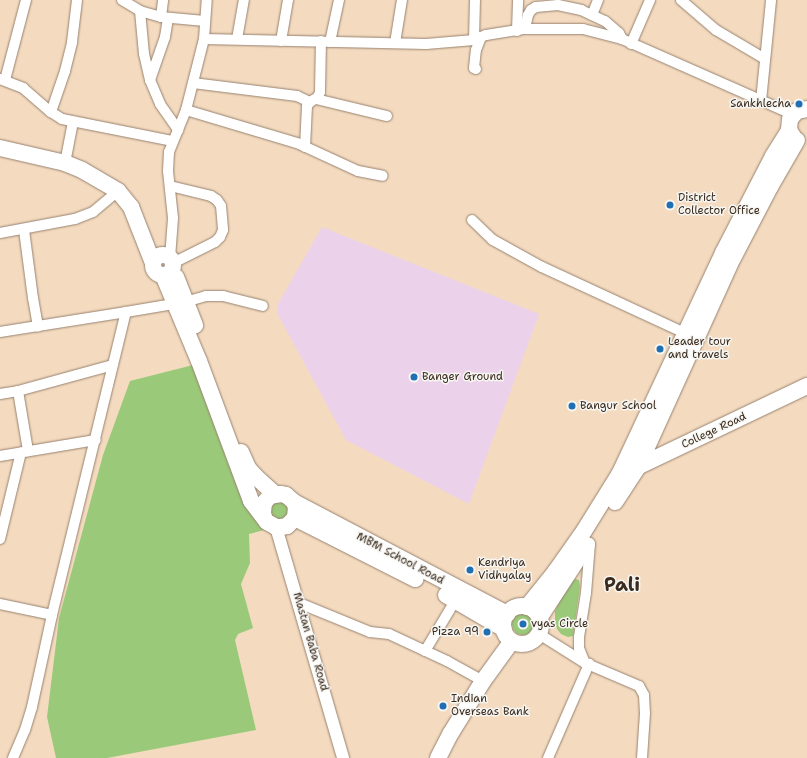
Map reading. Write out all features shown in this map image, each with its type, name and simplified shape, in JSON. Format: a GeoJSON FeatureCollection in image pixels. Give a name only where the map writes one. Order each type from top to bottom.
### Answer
{"type":"FeatureCollection","features":[{"type":"Feature","properties":{"kind":"main road"},"geometry":{"type":"LineString","coordinates":[[527,606],[555,572],[580,537],[620,473],[754,192],[799,127]]}},
{"type":"Feature","properties":{"kind":"main road"},"geometry":{"type":"LineString","coordinates":[[540,617],[638,467],[733,258],[799,127]]}},
{"type":"Feature","properties":{"kind":"main road"},"geometry":{"type":"LineString","coordinates":[[0,148],[65,163],[82,170],[118,191],[131,207],[166,265],[180,303],[198,361],[248,495],[270,522],[287,526],[295,518],[296,513],[294,502],[286,495],[275,494],[270,496],[264,503],[263,513],[270,522]]}},
{"type":"Feature","properties":{"kind":"main road"},"geometry":{"type":"LineString","coordinates":[[180,303],[219,386],[242,455],[256,477],[275,494]]}},
{"type":"Feature","properties":{"kind":"main road","name":"College Road"},"geometry":{"type":"LineString","coordinates":[[620,473],[638,467],[807,386]]}},
{"type":"Feature","properties":{"kind":"main road","name":"MBM School Road"},"geometry":{"type":"LineString","coordinates":[[294,502],[458,595],[508,628]]}},
{"type":"Feature","properties":{"kind":"main road","name":"MBM School Road"},"geometry":{"type":"LineString","coordinates":[[295,518],[458,595]]}},
{"type":"Feature","properties":{"kind":"main road"},"geometry":{"type":"LineString","coordinates":[[438,758],[451,733],[483,681],[508,628],[516,607],[527,606],[536,612],[542,623],[539,634],[532,642],[527,644],[508,628]]}},
{"type":"Feature","properties":{"kind":"street"},"geometry":{"type":"LineString","coordinates":[[26,0],[2,79],[23,88],[51,112],[62,119],[172,141]]}},
{"type":"Feature","properties":{"kind":"street"},"geometry":{"type":"LineString","coordinates":[[51,112],[65,71],[72,42],[77,0]]}},
{"type":"Feature","properties":{"kind":"street"},"geometry":{"type":"LineString","coordinates":[[122,0],[140,11],[165,17],[205,21]]}},
{"type":"Feature","properties":{"kind":"street"},"geometry":{"type":"LineString","coordinates":[[150,80],[165,37],[163,0]]}},
{"type":"Feature","properties":{"kind":"street"},"geometry":{"type":"LineString","coordinates":[[166,265],[173,218],[169,152],[172,141],[186,110],[204,39],[207,0]]}},
{"type":"Feature","properties":{"kind":"street"},"geometry":{"type":"LineString","coordinates":[[237,39],[244,0]]}},
{"type":"Feature","properties":{"kind":"street"},"geometry":{"type":"LineString","coordinates":[[281,40],[288,0]]}},
{"type":"Feature","properties":{"kind":"street"},"geometry":{"type":"LineString","coordinates":[[304,147],[307,106],[319,95],[325,42],[339,0]]}},
{"type":"Feature","properties":{"kind":"street"},"geometry":{"type":"LineString","coordinates":[[395,43],[402,0]]}},
{"type":"Feature","properties":{"kind":"street"},"geometry":{"type":"LineString","coordinates":[[475,0],[477,39],[474,68],[476,69]]}},
{"type":"Feature","properties":{"kind":"street"},"geometry":{"type":"LineString","coordinates":[[518,0],[521,30]]}},
{"type":"Feature","properties":{"kind":"street"},"geometry":{"type":"LineString","coordinates":[[592,15],[598,0]]}},
{"type":"Feature","properties":{"kind":"street"},"geometry":{"type":"LineString","coordinates":[[626,42],[650,0]]}},
{"type":"Feature","properties":{"kind":"street"},"geometry":{"type":"LineString","coordinates":[[681,0],[716,30],[765,58]]}},
{"type":"Feature","properties":{"kind":"street"},"geometry":{"type":"LineString","coordinates":[[761,101],[771,0]]}},
{"type":"Feature","properties":{"kind":"street"},"geometry":{"type":"LineString","coordinates":[[521,30],[528,15],[536,7],[558,5],[570,6],[592,15],[614,28],[626,42]]}},
{"type":"Feature","properties":{"kind":"street"},"geometry":{"type":"LineString","coordinates":[[140,11],[144,54],[150,80],[160,104],[178,130]]}},
{"type":"Feature","properties":{"kind":"street"},"geometry":{"type":"LineString","coordinates":[[204,39],[426,44],[477,39],[486,34],[521,30],[583,29],[626,42],[761,101],[799,127]]}},
{"type":"Feature","properties":{"kind":"street"},"geometry":{"type":"LineString","coordinates":[[193,83],[297,96],[387,116]]}},
{"type":"Feature","properties":{"kind":"street"},"geometry":{"type":"LineString","coordinates":[[186,110],[270,134],[358,171],[383,176]]}},
{"type":"Feature","properties":{"kind":"street"},"geometry":{"type":"LineString","coordinates":[[65,163],[73,122]]}},
{"type":"Feature","properties":{"kind":"street"},"geometry":{"type":"LineString","coordinates":[[166,265],[215,242],[220,237],[223,230],[221,206],[217,200],[211,196],[170,186]]}},
{"type":"Feature","properties":{"kind":"street"},"geometry":{"type":"LineString","coordinates":[[0,234],[75,219],[93,212],[118,191]]}},
{"type":"Feature","properties":{"kind":"street"},"geometry":{"type":"LineString","coordinates":[[472,220],[493,240],[542,267],[685,334]]}},
{"type":"Feature","properties":{"kind":"street"},"geometry":{"type":"LineString","coordinates":[[24,230],[38,327]]}},
{"type":"Feature","properties":{"kind":"street"},"geometry":{"type":"LineString","coordinates":[[0,332],[180,303],[206,296],[224,296],[263,306]]}},
{"type":"Feature","properties":{"kind":"street"},"geometry":{"type":"LineString","coordinates":[[13,758],[25,730],[32,707],[52,615],[96,440],[126,312]]}},
{"type":"Feature","properties":{"kind":"street"},"geometry":{"type":"LineString","coordinates":[[0,394],[18,391],[113,365]]}},
{"type":"Feature","properties":{"kind":"street"},"geometry":{"type":"LineString","coordinates":[[0,539],[25,452],[18,391]]}},
{"type":"Feature","properties":{"kind":"street"},"geometry":{"type":"LineString","coordinates":[[0,456],[96,440]]}},
{"type":"Feature","properties":{"kind":"street","name":"Mastan Baba Road"},"geometry":{"type":"LineString","coordinates":[[270,522],[299,603],[343,758]]}},
{"type":"Feature","properties":{"kind":"street"},"geometry":{"type":"LineString","coordinates":[[548,758],[587,664],[579,648],[579,637],[586,593],[591,540]]}},
{"type":"Feature","properties":{"kind":"street"},"geometry":{"type":"LineString","coordinates":[[425,651],[458,595]]}},
{"type":"Feature","properties":{"kind":"street"},"geometry":{"type":"LineString","coordinates":[[299,603],[370,632],[389,634],[483,681]]}},
{"type":"Feature","properties":{"kind":"street"},"geometry":{"type":"LineString","coordinates":[[0,604],[52,615]]}},
{"type":"Feature","properties":{"kind":"street"},"geometry":{"type":"LineString","coordinates":[[539,634],[587,664],[639,686],[644,695],[645,712],[642,758]]}},
{"type":"Feature","properties":{"kind":"shaded area","name":"Banger Ground"},"geometry":{"type":"Polygon","coordinates":[[[322,227],[539,314],[469,504],[346,440],[278,315],[278,304],[322,227]]]}},
{"type":"Feature","properties":{"kind":"green space"},"geometry":{"type":"Polygon","coordinates":[[[197,364],[264,530],[249,534],[250,563],[241,584],[253,628],[238,634],[235,640],[256,730],[107,758],[56,758],[47,717],[59,618],[103,455],[130,381],[197,364]]]}},
{"type":"Feature","properties":{"kind":"green space"},"geometry":{"type":"Polygon","coordinates":[[[275,501],[283,501],[288,506],[286,517],[283,519],[275,519],[270,514],[270,506],[275,501]]]}},
{"type":"Feature","properties":{"kind":"green space"},"geometry":{"type":"Polygon","coordinates":[[[571,578],[579,580],[580,587],[573,636],[568,637],[561,634],[557,629],[555,622],[555,611],[571,578]]]}},
{"type":"Feature","properties":{"kind":"green space"},"geometry":{"type":"Polygon","coordinates":[[[523,613],[531,616],[534,624],[531,632],[523,635],[515,632],[512,624],[515,616],[523,613]]]}},
{"type":"Feature","properties":{"kind":"place","name":"Sankhlecha"},"geometry":{"type":"Point","coordinates":[799,104]}},
{"type":"Feature","properties":{"kind":"place","name":"District Collector Office"},"geometry":{"type":"Point","coordinates":[670,205]}},
{"type":"Feature","properties":{"kind":"place","name":"Leader tour and travels"},"geometry":{"type":"Point","coordinates":[660,349]}},
{"type":"Feature","properties":{"kind":"place","name":"Banger Ground"},"geometry":{"type":"Point","coordinates":[414,377]}},
{"type":"Feature","properties":{"kind":"place","name":"Bangur School"},"geometry":{"type":"Point","coordinates":[572,406]}},
{"type":"Feature","properties":{"kind":"place","name":"Kendriya Vidhyalay"},"geometry":{"type":"Point","coordinates":[470,570]}},
{"type":"Feature","properties":{"kind":"place","name":"vyas Circle"},"geometry":{"type":"Point","coordinates":[523,624]}},
{"type":"Feature","properties":{"kind":"place","name":"Pizza 99"},"geometry":{"type":"Point","coordinates":[487,632]}},
{"type":"Feature","properties":{"kind":"place","name":"Indian Overseas Bank"},"geometry":{"type":"Point","coordinates":[443,706]}},
{"type":"Feature","properties":{"kind":"district","name":"Pali"},"geometry":{"type":"Point","coordinates":[622,585]}}]}
